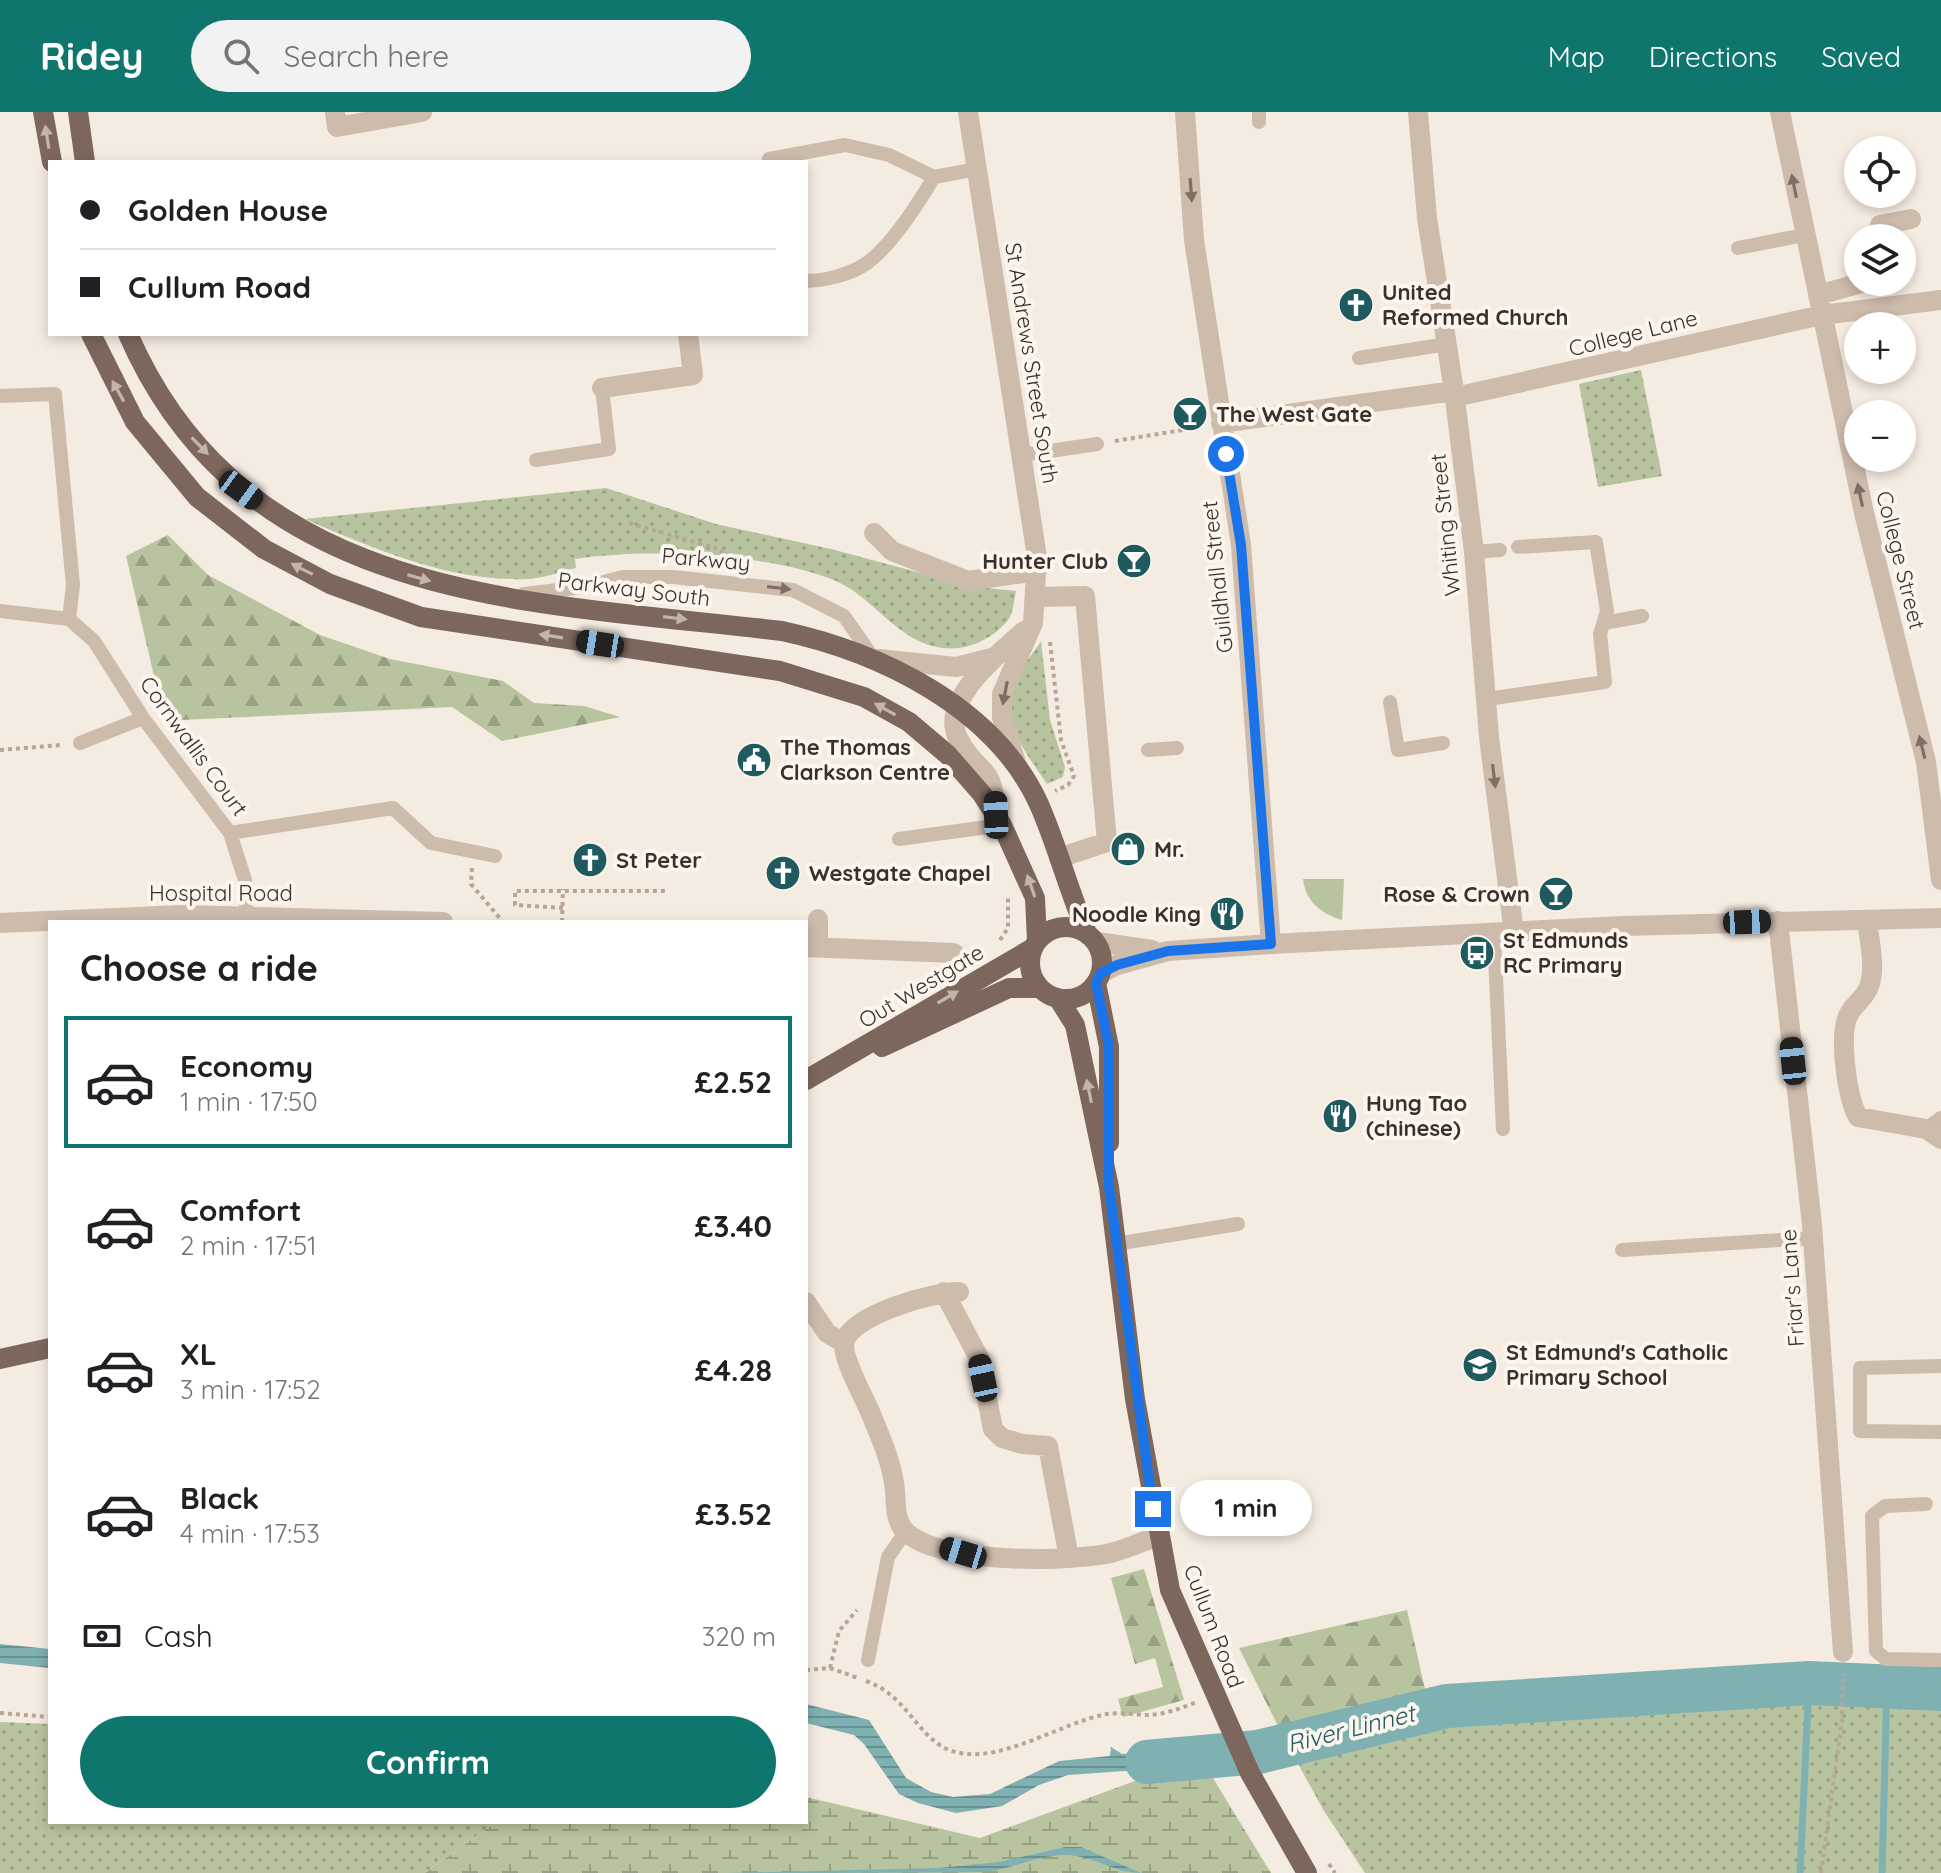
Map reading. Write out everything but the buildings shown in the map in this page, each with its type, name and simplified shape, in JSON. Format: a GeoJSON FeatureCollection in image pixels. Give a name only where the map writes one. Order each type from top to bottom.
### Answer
{"type":"FeatureCollection","features":[{"type":"Feature","properties":{"kind":"main road"},"geometry":{"type":"LineString","coordinates":[[43,112],[52,160]]}},
{"type":"Feature","properties":{"kind":"main road"},"geometry":{"type":"LineString","coordinates":[[78,112],[85,160]]}},
{"type":"Feature","properties":{"kind":"main road"},"geometry":{"type":"LineString","coordinates":[[92,336],[135,422],[197,497],[264,549],[330,584],[421,617],[780,671],[864,697],[909,722],[948,755],[999,820],[1035,898],[1035,944],[1030,969],[1039,988],[1058,998],[1080,996],[1099,978],[1102,955],[1092,937],[1077,928],[1055,928],[1035,944]]}},
{"type":"Feature","properties":{"kind":"main road","name":"Parkway South"},"geometry":{"type":"LineString","coordinates":[[129,336],[143,368],[187,433],[241,490],[296,529],[377,566],[452,588],[782,631],[830,642],[874,659],[956,706],[1017,766],[1037,801],[1092,937]]}},
{"type":"Feature","properties":{"kind":"main road","name":"Out Westgate"},"geometry":{"type":"LineString","coordinates":[[834,1066],[1035,944]]}},
{"type":"Feature","properties":{"kind":"main road","name":"Cullum Road"},"geometry":{"type":"LineString","coordinates":[[1099,978],[1109,1047],[1109,1187]]}},
{"type":"Feature","properties":{"kind":"main road","name":"Out Westgate"},"geometry":{"type":"LineString","coordinates":[[808,1079],[1009,988],[1039,988]]}},
{"type":"Feature","properties":{"kind":"main road","name":"Cullum Road"},"geometry":{"type":"LineString","coordinates":[[1058,998],[1075,1025],[1109,1187],[1135,1399],[1170,1590],[1226,1725],[1307,1873]]}},
{"type":"Feature","properties":{"kind":"main road"},"geometry":{"type":"LineString","coordinates":[[0,1359],[48,1348]]}},
{"type":"Feature","properties":{"kind":"street"},"geometry":{"type":"LineString","coordinates":[[335,112],[337,127],[422,112]]}},
{"type":"Feature","properties":{"kind":"street","name":"St Andrews Street South"},"geometry":{"type":"LineString","coordinates":[[968,112],[1023,455],[1037,571],[1038,629],[1002,694],[1002,717],[1017,766]]}},
{"type":"Feature","properties":{"kind":"street","name":"Guildhall Street"},"geometry":{"type":"LineString","coordinates":[[1185,112],[1194,240],[1241,545],[1271,944]]}},
{"type":"Feature","properties":{"kind":"street","name":"Whiting Street"},"geometry":{"type":"LineString","coordinates":[[1418,112],[1427,218],[1474,552],[1487,699],[1485,738],[1504,934]]}},
{"type":"Feature","properties":{"kind":"street","name":"College Street"},"geometry":{"type":"LineString","coordinates":[[1780,112],[1864,513],[1926,762],[1941,880]]}},
{"type":"Feature","properties":{"kind":"street"},"geometry":{"type":"LineString","coordinates":[[1885,224],[1911,219]]}},
{"type":"Feature","properties":{"kind":"street"},"geometry":{"type":"LineString","coordinates":[[1820,305],[1844,293]]}},
{"type":"Feature","properties":{"kind":"street"},"geometry":{"type":"LineString","coordinates":[[1820,305],[1941,300]]}},
{"type":"Feature","properties":{"kind":"street","name":"College Lane"},"geometry":{"type":"LineString","coordinates":[[1221,423],[1454,394],[1820,305]]}},
{"type":"Feature","properties":{"kind":"street"},"geometry":{"type":"LineString","coordinates":[[602,388],[693,375],[688,336]]}},
{"type":"Feature","properties":{"kind":"street"},"geometry":{"type":"LineString","coordinates":[[874,533],[892,551],[968,581],[1037,571]]}},
{"type":"Feature","properties":{"kind":"street"},"geometry":{"type":"LineString","coordinates":[[1037,597],[1085,596],[1107,753],[1107,842],[1059,858]]}},
{"type":"Feature","properties":{"kind":"street"},"geometry":{"type":"LineString","coordinates":[[999,820],[992,778],[958,740],[956,706],[975,677],[997,656],[1038,629]]}},
{"type":"Feature","properties":{"kind":"street"},"geometry":{"type":"LineString","coordinates":[[874,659],[956,667],[997,656]]}},
{"type":"Feature","properties":{"kind":"street","name":"Hospital Road"},"geometry":{"type":"LineString","coordinates":[[69,920],[183,915],[312,920]]}},
{"type":"Feature","properties":{"kind":"street"},"geometry":{"type":"LineString","coordinates":[[1099,978],[1117,965],[1168,951],[1778,921],[1941,918]]}},
{"type":"Feature","properties":{"kind":"street"},"geometry":{"type":"LineString","coordinates":[[818,919],[812,947],[954,953]]}},
{"type":"Feature","properties":{"kind":"street"},"geometry":{"type":"LineString","coordinates":[[1867,920],[1872,970],[1868,988],[1848,1015],[1844,1029],[1850,1102],[1858,1117],[1936,1129]]}},
{"type":"Feature","properties":{"kind":"street","name":"Hospital Road"},"geometry":{"type":"LineString","coordinates":[[0,923],[48,921]]}},
{"type":"Feature","properties":{"kind":"street","name":"Friar's Lane"},"geometry":{"type":"LineString","coordinates":[[1778,921],[1813,1238],[1843,1652]]}},
{"type":"Feature","properties":{"kind":"street"},"geometry":{"type":"LineString","coordinates":[[1092,937],[1168,951]]}},
{"type":"Feature","properties":{"kind":"street"},"geometry":{"type":"LineString","coordinates":[[1069,1558],[1048,1446],[1012,1441],[993,1429],[979,1358],[952,1292],[899,1306],[851,1329],[844,1343],[844,1355],[865,1397],[887,1457],[894,1481],[898,1519],[914,1538],[963,1553],[1019,1561],[1069,1558],[1108,1554],[1158,1536]]}},
{"type":"Feature","properties":{"kind":"street"},"geometry":{"type":"LineString","coordinates":[[808,1305],[827,1333],[844,1343]]}},
{"type":"Feature","properties":{"kind":"lane"},"geometry":{"type":"LineString","coordinates":[[769,160],[845,145],[889,155],[934,177],[977,169]]}},
{"type":"Feature","properties":{"kind":"lane"},"geometry":{"type":"LineString","coordinates":[[808,281],[821,281],[866,264],[916,207],[934,177]]}},
{"type":"Feature","properties":{"kind":"lane"},"geometry":{"type":"LineString","coordinates":[[1738,248],[1804,235]]}},
{"type":"Feature","properties":{"kind":"lane"},"geometry":{"type":"LineString","coordinates":[[1359,358],[1447,344]]}},
{"type":"Feature","properties":{"kind":"lane"},"geometry":{"type":"LineString","coordinates":[[536,460],[609,449],[602,388]]}},
{"type":"Feature","properties":{"kind":"lane"},"geometry":{"type":"LineString","coordinates":[[0,396],[55,394],[73,585],[69,619],[0,611]]}},
{"type":"Feature","properties":{"kind":"lane"},"geometry":{"type":"LineString","coordinates":[[1023,455],[1097,444]]}},
{"type":"Feature","properties":{"kind":"lane"},"geometry":{"type":"LineString","coordinates":[[1487,699],[1605,682],[1600,634],[1607,611],[1596,542],[1518,547]]}},
{"type":"Feature","properties":{"kind":"lane"},"geometry":{"type":"LineString","coordinates":[[1474,552],[1500,550]]}},
{"type":"Feature","properties":{"kind":"lane","name":"Parkway"},"geometry":{"type":"LineString","coordinates":[[508,596],[584,587],[623,577],[718,581],[793,590],[844,616],[874,659]]}},
{"type":"Feature","properties":{"kind":"lane"},"geometry":{"type":"LineString","coordinates":[[1604,623],[1642,616]]}},
{"type":"Feature","properties":{"kind":"lane","name":"Cornwallis Court"},"geometry":{"type":"LineString","coordinates":[[69,619],[94,641],[143,718],[230,833],[245,880],[246,919]]}},
{"type":"Feature","properties":{"kind":"lane"},"geometry":{"type":"LineString","coordinates":[[1390,702],[1398,750],[1443,743]]}},
{"type":"Feature","properties":{"kind":"lane"},"geometry":{"type":"LineString","coordinates":[[80,743],[143,718]]}},
{"type":"Feature","properties":{"kind":"lane"},"geometry":{"type":"LineString","coordinates":[[1148,750],[1177,748]]}},
{"type":"Feature","properties":{"kind":"lane"},"geometry":{"type":"LineString","coordinates":[[230,833],[393,808],[431,843],[495,856]]}},
{"type":"Feature","properties":{"kind":"lane"},"geometry":{"type":"LineString","coordinates":[[899,839],[999,820]]}},
{"type":"Feature","properties":{"kind":"lane"},"geometry":{"type":"LineString","coordinates":[[1503,1129],[1504,934]]}},
{"type":"Feature","properties":{"kind":"lane"},"geometry":{"type":"LineString","coordinates":[[1116,1244],[1238,1224]]}},
{"type":"Feature","properties":{"kind":"lane"},"geometry":{"type":"LineString","coordinates":[[1622,1250],[1813,1238]]}},
{"type":"Feature","properties":{"kind":"lane"},"geometry":{"type":"LineString","coordinates":[[1940,1366],[1860,1368],[1860,1431],[1941,1432]]}},
{"type":"Feature","properties":{"kind":"lane"},"geometry":{"type":"LineString","coordinates":[[1926,1504],[1885,1506],[1872,1516],[1876,1651],[1886,1659],[1941,1660]]}},
{"type":"Feature","properties":{"kind":"lane"},"geometry":{"type":"LineString","coordinates":[[868,1660],[888,1557],[906,1531]]}},
{"type":"Feature","properties":{"kind":"path"},"geometry":{"type":"LineString","coordinates":[[1097,444],[1221,423]]}},
{"type":"Feature","properties":{"kind":"path"},"geometry":{"type":"LineString","coordinates":[[629,523],[722,550],[718,581]]}},
{"type":"Feature","properties":{"kind":"path"},"geometry":{"type":"LineString","coordinates":[[1038,629],[1051,642],[1061,740],[1074,776],[1068,785],[1053,793]]}},
{"type":"Feature","properties":{"kind":"path"},"geometry":{"type":"LineString","coordinates":[[0,750],[80,743]]}},
{"type":"Feature","properties":{"kind":"path"},"geometry":{"type":"LineString","coordinates":[[471,884],[501,920]]}},
{"type":"Feature","properties":{"kind":"path"},"geometry":{"type":"LineString","coordinates":[[999,942],[1008,928],[1007,884]]}},
{"type":"Feature","properties":{"kind":"path"},"geometry":{"type":"LineString","coordinates":[[563,908],[515,905],[515,891],[668,891]]}},
{"type":"Feature","properties":{"kind":"path"},"geometry":{"type":"LineString","coordinates":[[562,920],[563,891]]}},
{"type":"Feature","properties":{"kind":"path"},"geometry":{"type":"LineString","coordinates":[[808,1670],[830,1668],[879,1685],[896,1695],[916,1723],[946,1749],[970,1755],[992,1753],[1109,1714],[1166,1713],[1203,1700],[1211,1687]]}},
{"type":"Feature","properties":{"kind":"path"},"geometry":{"type":"LineString","coordinates":[[1821,1873],[1844,1700],[1843,1673]]}},
{"type":"Feature","properties":{"kind":"path"},"geometry":{"type":"LineString","coordinates":[[0,1713],[48,1717]]}},
{"type":"Feature","properties":{"kind":"green space"},"geometry":{"type":"Polygon","coordinates":[[[1641,370],[1662,476],[1598,487],[1579,384],[1641,370]]]}},
{"type":"Feature","properties":{"kind":"green space"},"geometry":{"type":"Polygon","coordinates":[[[606,488],[716,524],[831,549],[969,586],[1016,591],[1012,611],[1002,627],[987,638],[961,648],[943,648],[913,638],[863,598],[836,581],[777,564],[707,555],[636,554],[575,559],[576,568],[527,579],[498,579],[413,561],[305,519],[606,488]]]}},
{"type":"Feature","properties":{"kind":"green space"},"geometry":{"type":"Polygon","coordinates":[[[168,535],[208,575],[320,635],[390,659],[503,681],[534,703],[584,706],[620,717],[502,741],[452,707],[181,720],[158,693],[126,556],[168,535]]]}},
{"type":"Feature","properties":{"kind":"green space"},"geometry":{"type":"Polygon","coordinates":[[[1041,641],[1050,720],[1065,767],[1063,777],[1047,784],[1022,747],[1010,707],[1017,677],[1041,641]]]}},
{"type":"Feature","properties":{"kind":"green space"},"geometry":{"type":"Polygon","coordinates":[[[1303,879],[1344,879],[1342,920],[1315,906],[1307,894],[1303,879]]]}},
{"type":"Feature","properties":{"kind":"green space"},"geometry":{"type":"Polygon","coordinates":[[[1144,1569],[1184,1700],[1123,1717],[1118,1699],[1163,1687],[1155,1658],[1135,1664],[1111,1578],[1144,1569]]]}},
{"type":"Feature","properties":{"kind":"green space"},"geometry":{"type":"Polygon","coordinates":[[[1407,1610],[1433,1724],[1285,1740],[1239,1648],[1407,1610]]]}},
{"type":"Feature","properties":{"kind":"green space"},"geometry":{"type":"Polygon","coordinates":[[[1832,1699],[1941,1705],[1941,1873],[1365,1873],[1324,1811],[1285,1740],[1586,1706],[1832,1699]]]}},
{"type":"Feature","properties":{"kind":"green space"},"geometry":{"type":"Polygon","coordinates":[[[0,1722],[48,1724],[48,1824],[493,1824],[425,1873],[0,1873],[0,1722]]]}},
{"type":"Feature","properties":{"kind":"green space"},"geometry":{"type":"Polygon","coordinates":[[[1200,1757],[1271,1873],[425,1873],[493,1824],[808,1824],[808,1797],[980,1838],[1200,1757]]]}},
{"type":"Feature","properties":{"kind":"water"},"geometry":{"type":"Polygon","coordinates":[[[0,1644],[48,1649],[48,1668],[0,1663],[0,1644]]]}},
{"type":"Feature","properties":{"kind":"water"},"geometry":{"type":"Polygon","coordinates":[[[808,1705],[869,1720],[906,1778],[931,1792],[953,1797],[990,1794],[1059,1761],[1110,1756],[1111,1747],[1122,1754],[1202,1749],[1209,1765],[1068,1775],[1039,1785],[1002,1806],[956,1813],[918,1803],[899,1794],[864,1744],[854,1735],[808,1724],[808,1705]]]}},
{"type":"Feature","properties":{"kind":"water"},"geometry":{"type":"Polygon","coordinates":[[[1065,1847],[1081,1847],[1141,1873],[1065,1855],[982,1872],[725,1873],[939,1868],[999,1862],[1065,1847]]]}},
{"type":"Feature","properties":{"kind":"waterway"},"geometry":{"type":"LineString","coordinates":[[1800,1873],[1809,1683]]}},
{"type":"Feature","properties":{"kind":"waterway","name":"River Linnet"},"geometry":{"type":"LineString","coordinates":[[1147,1762],[1258,1752],[1447,1706],[1809,1683],[1941,1689]]}},
{"type":"Feature","properties":{"kind":"waterway"},"geometry":{"type":"LineString","coordinates":[[1882,1873],[1887,1684]]}},
{"type":"Feature","properties":{"kind":"place","name":"United Reformed Church"},"geometry":{"type":"Point","coordinates":[1356,305]}},
{"type":"Feature","properties":{"kind":"place","name":"The West Gate"},"geometry":{"type":"Point","coordinates":[1190,414]}},
{"type":"Feature","properties":{"kind":"place","name":"Hunter Club"},"geometry":{"type":"Point","coordinates":[1134,561]}},
{"type":"Feature","properties":{"kind":"place","name":"The Thomas Clarkson Centre"},"geometry":{"type":"Point","coordinates":[754,760]}},
{"type":"Feature","properties":{"kind":"place","name":"Mr."},"geometry":{"type":"Point","coordinates":[1128,849]}},
{"type":"Feature","properties":{"kind":"place","name":"St Peter"},"geometry":{"type":"Point","coordinates":[590,860]}},
{"type":"Feature","properties":{"kind":"place","name":"Westgate Chapel"},"geometry":{"type":"Point","coordinates":[783,873]}},
{"type":"Feature","properties":{"kind":"place","name":"Rose & Crown"},"geometry":{"type":"Point","coordinates":[1556,894]}},
{"type":"Feature","properties":{"kind":"place","name":"Noodle King"},"geometry":{"type":"Point","coordinates":[1227,914]}},
{"type":"Feature","properties":{"kind":"place","name":"St Edmunds RC Primary"},"geometry":{"type":"Point","coordinates":[1477,953]}},
{"type":"Feature","properties":{"kind":"place","name":"Hung Tao (chinese)"},"geometry":{"type":"Point","coordinates":[1340,1116]}},
{"type":"Feature","properties":{"kind":"place","name":"St Edmund's Catholic Primary School"},"geometry":{"type":"Point","coordinates":[1480,1365]}},
{"type":"Feature","properties":{"kind":"route"},"geometry":{"type":"LineString","coordinates":[[1153,1509],[1135,1399],[1109,1187],[1109,1047],[1096,983],[1101,973],[1117,965],[1168,951],[1271,944],[1241,545],[1226,454]]}}]}
